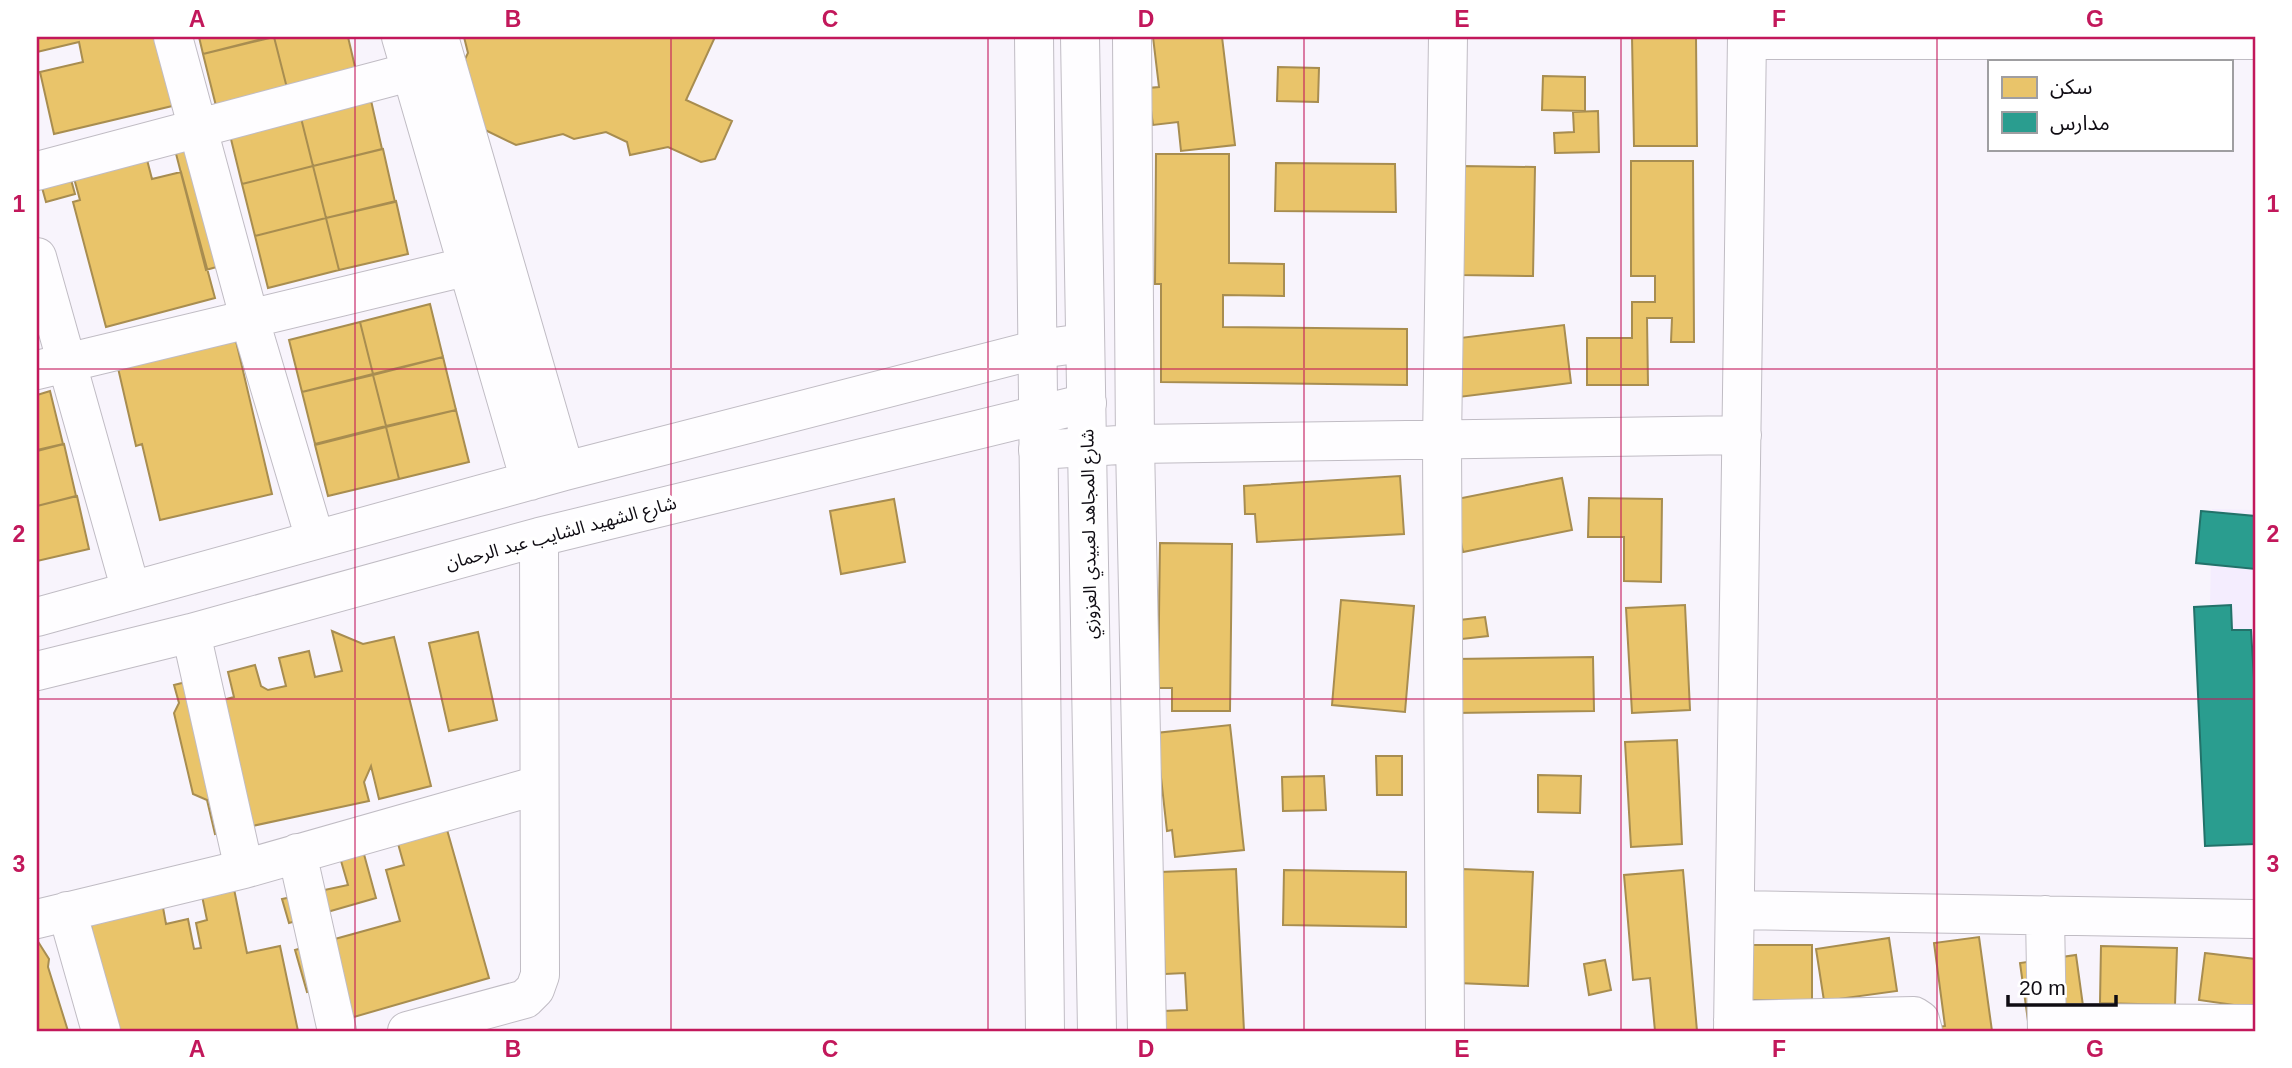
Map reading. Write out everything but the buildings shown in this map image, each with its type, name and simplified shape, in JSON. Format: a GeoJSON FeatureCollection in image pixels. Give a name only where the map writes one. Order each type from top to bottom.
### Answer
{"type":"FeatureCollection","features":[{"type":"Feature","properties":{"kind":"street"},"geometry":{"type":"LineString","coordinates":[[173,37],[249,317],[315,539]]}},
{"type":"Feature","properties":{"kind":"street"},"geometry":{"type":"LineString","coordinates":[[439,37],[547,476]]}},
{"type":"Feature","properties":{"kind":"street"},"geometry":{"type":"LineString","coordinates":[[1034,37],[1045,1031]]}},
{"type":"Feature","properties":{"kind":"street","name":"شارع المجاهد لعبيدي العزوزي"},"geometry":{"type":"LineString","coordinates":[[1080,37],[1097,1031]]}},
{"type":"Feature","properties":{"kind":"street"},"geometry":{"type":"LineString","coordinates":[[1132,37],[1135,444],[1147,1031]]}},
{"type":"Feature","properties":{"kind":"street"},"geometry":{"type":"LineString","coordinates":[[1445,1031],[1442,442],[1448,37]]}},
{"type":"Feature","properties":{"kind":"street"},"geometry":{"type":"LineString","coordinates":[[1923,1031],[1920,1020],[1914,1016],[1733,1026],[1747,38],[2255,40]]}},
{"type":"Feature","properties":{"kind":"street"},"geometry":{"type":"LineString","coordinates":[[37,171],[199,131],[405,54],[469,266],[547,476]]}},
{"type":"Feature","properties":{"kind":"street"},"geometry":{"type":"LineString","coordinates":[[37,257],[51,367],[131,591]]}},
{"type":"Feature","properties":{"kind":"street"},"geometry":{"type":"LineString","coordinates":[[51,367],[469,266]]}},
{"type":"Feature","properties":{"kind":"street"},"geometry":{"type":"LineString","coordinates":[[37,617],[547,476],[1039,349],[1084,343]]}},
{"type":"Feature","properties":{"kind":"street","name":"شارع الشهيد الشايب عبد الرحمان"},"geometry":{"type":"LineString","coordinates":[[37,671],[191,633],[539,537],[1087,402]]}},
{"type":"Feature","properties":{"kind":"street"},"geometry":{"type":"LineString","coordinates":[[1038,450],[1135,444],[1442,442],[1742,435]]}},
{"type":"Feature","properties":{"kind":"street"},"geometry":{"type":"LineString","coordinates":[[407,1031],[525,999],[536,989],[540,975],[539,537]]}},
{"type":"Feature","properties":{"kind":"street"},"geometry":{"type":"LineString","coordinates":[[191,633],[244,869]]}},
{"type":"Feature","properties":{"kind":"street"},"geometry":{"type":"LineString","coordinates":[[101,1031],[52,915],[244,869],[539,785]]}},
{"type":"Feature","properties":{"kind":"street"},"geometry":{"type":"LineString","coordinates":[[297,853],[337,1031]]}},
{"type":"Feature","properties":{"kind":"street"},"geometry":{"type":"LineString","coordinates":[[1735,910],[2255,919]]}},
{"type":"Feature","properties":{"kind":"street"},"geometry":{"type":"LineString","coordinates":[[2045,915],[2047,1027],[2237,1026]]}},
{"type":"Feature","properties":{"kind":"shaded area"},"geometry":{"type":"Polygon","coordinates":[[[2212,509],[2255,510],[2255,845],[2205,844],[2212,509]]]}}]}
